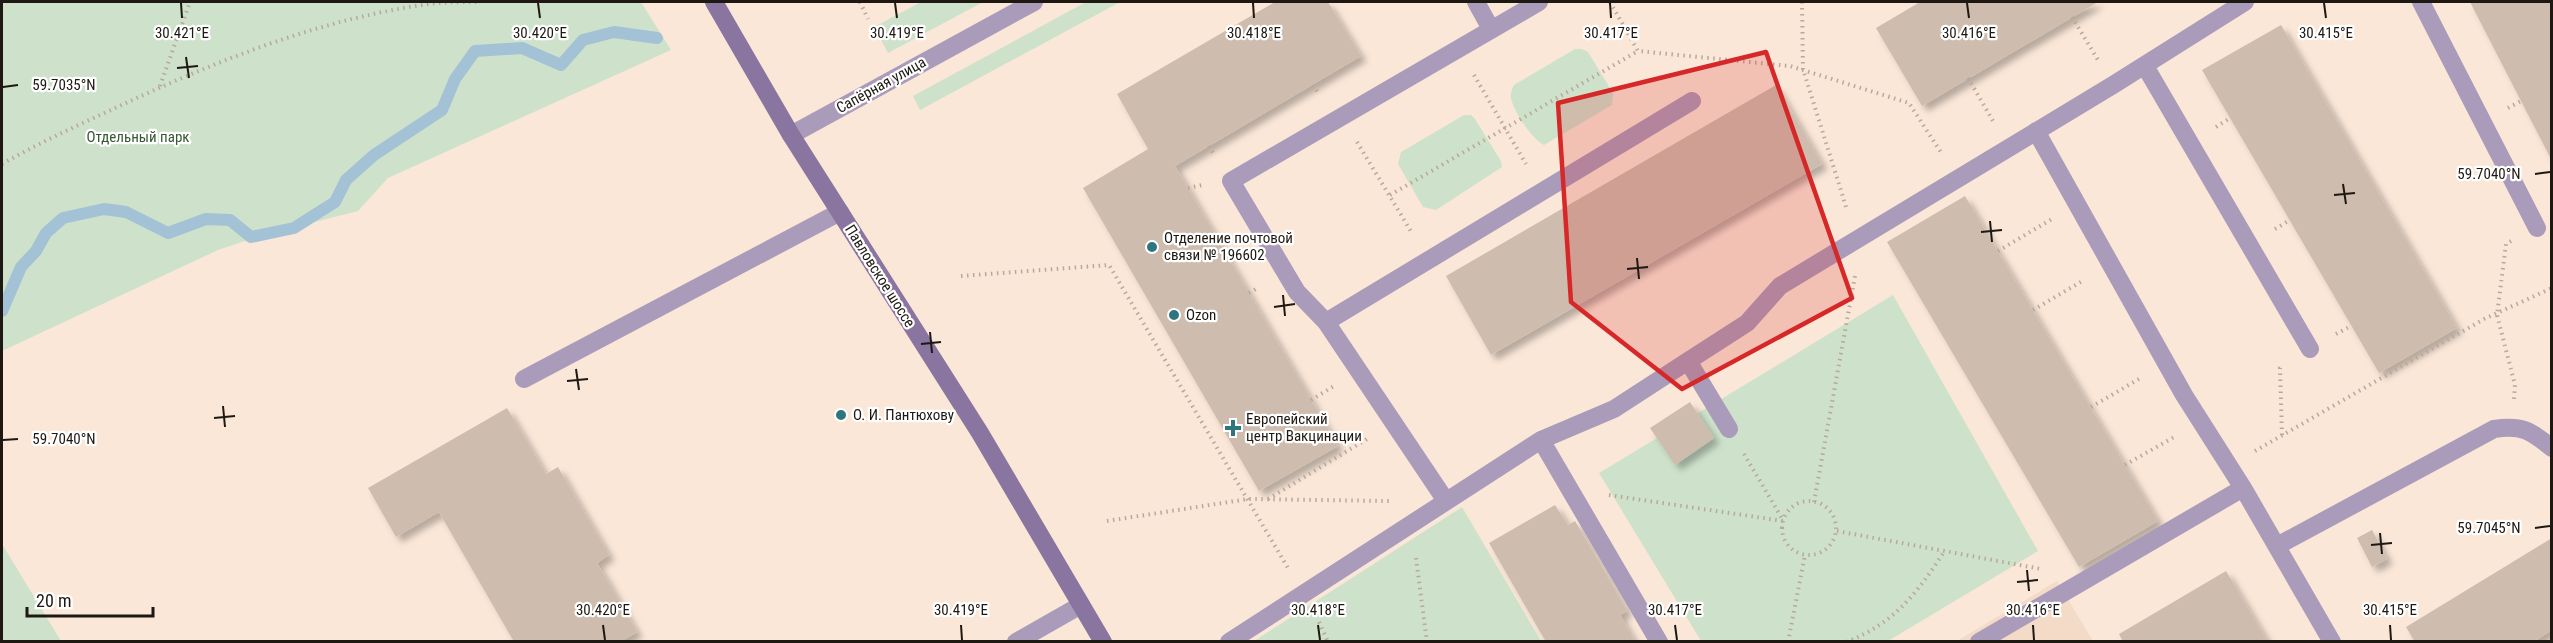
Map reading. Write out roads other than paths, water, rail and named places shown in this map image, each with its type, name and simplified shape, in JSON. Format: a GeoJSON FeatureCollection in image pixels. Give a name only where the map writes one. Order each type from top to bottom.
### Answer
{"type":"FeatureCollection","features":[{"type":"Feature","properties":{"kind":"main road","name":"Павловское шоссе"},"geometry":{"type":"LineString","coordinates":[[714,2],[791,135],[980,433],[1103,642]]}},
{"type":"Feature","properties":{"kind":"street","name":"Сапёрная улица"},"geometry":{"type":"LineString","coordinates":[[791,135],[1034,2]]}},
{"type":"Feature","properties":{"kind":"street"},"geometry":{"type":"LineString","coordinates":[[1476,2],[1491,29]]}},
{"type":"Feature","properties":{"kind":"street"},"geometry":{"type":"LineString","coordinates":[[1446,501],[1326,322],[1297,292],[1231,181],[1539,2]]}},
{"type":"Feature","properties":{"kind":"street"},"geometry":{"type":"LineString","coordinates":[[1229,642],[1541,440],[1614,409],[1748,322],[1780,286],[2113,86],[2245,2]]}},
{"type":"Feature","properties":{"kind":"street"},"geometry":{"type":"LineString","coordinates":[[2421,2],[2537,228]]}},
{"type":"Feature","properties":{"kind":"street"},"geometry":{"type":"LineString","coordinates":[[2145,66],[2310,349]]}},
{"type":"Feature","properties":{"kind":"street"},"geometry":{"type":"LineString","coordinates":[[1326,322],[1692,101]]}},
{"type":"Feature","properties":{"kind":"street"},"geometry":{"type":"LineString","coordinates":[[2036,131],[2166,363],[2243,488],[2332,642]]}},
{"type":"Feature","properties":{"kind":"street"},"geometry":{"type":"LineString","coordinates":[[524,379],[840,212]]}},
{"type":"Feature","properties":{"kind":"street"},"geometry":{"type":"LineString","coordinates":[[1688,361],[1729,429]]}},
{"type":"Feature","properties":{"kind":"street"},"geometry":{"type":"LineString","coordinates":[[2277,546],[2494,429],[2514,426],[2533,433],[2552,448]]}},
{"type":"Feature","properties":{"kind":"street"},"geometry":{"type":"LineString","coordinates":[[1541,440],[1659,642]]}},
{"type":"Feature","properties":{"kind":"street"},"geometry":{"type":"LineString","coordinates":[[1980,642],[2243,488]]}},
{"type":"Feature","properties":{"kind":"street"},"geometry":{"type":"LineString","coordinates":[[1017,642],[1081,605]]}},
{"type":"Feature","properties":{"kind":"waterway"},"geometry":{"type":"LineString","coordinates":[[2,311],[21,267],[36,251],[46,233],[63,218],[104,209],[126,212],[168,233],[206,219],[230,220],[251,237],[294,228],[335,202],[346,180],[374,155],[442,110],[455,79],[475,51],[522,48],[561,65],[583,40],[614,32],[657,38]]}},
{"type":"Feature","properties":{"kind":"place","name":"Отделение почтовой связи № 196602"},"geometry":{"type":"Point","coordinates":[1152,247]}},
{"type":"Feature","properties":{"kind":"place","name":"Ozon"},"geometry":{"type":"Point","coordinates":[1174,315]}},
{"type":"Feature","properties":{"kind":"place","name":"О. И. Пантюхову"},"geometry":{"type":"Point","coordinates":[841,415]}},
{"type":"Feature","properties":{"kind":"place","name":"Европейский центр Вакцинации"},"geometry":{"type":"Point","coordinates":[1233,428]}},
{"type":"Feature","properties":{"kind":"park label","name":"Отдельный парк"},"geometry":{"type":"Point","coordinates":[138,137]}}]}
